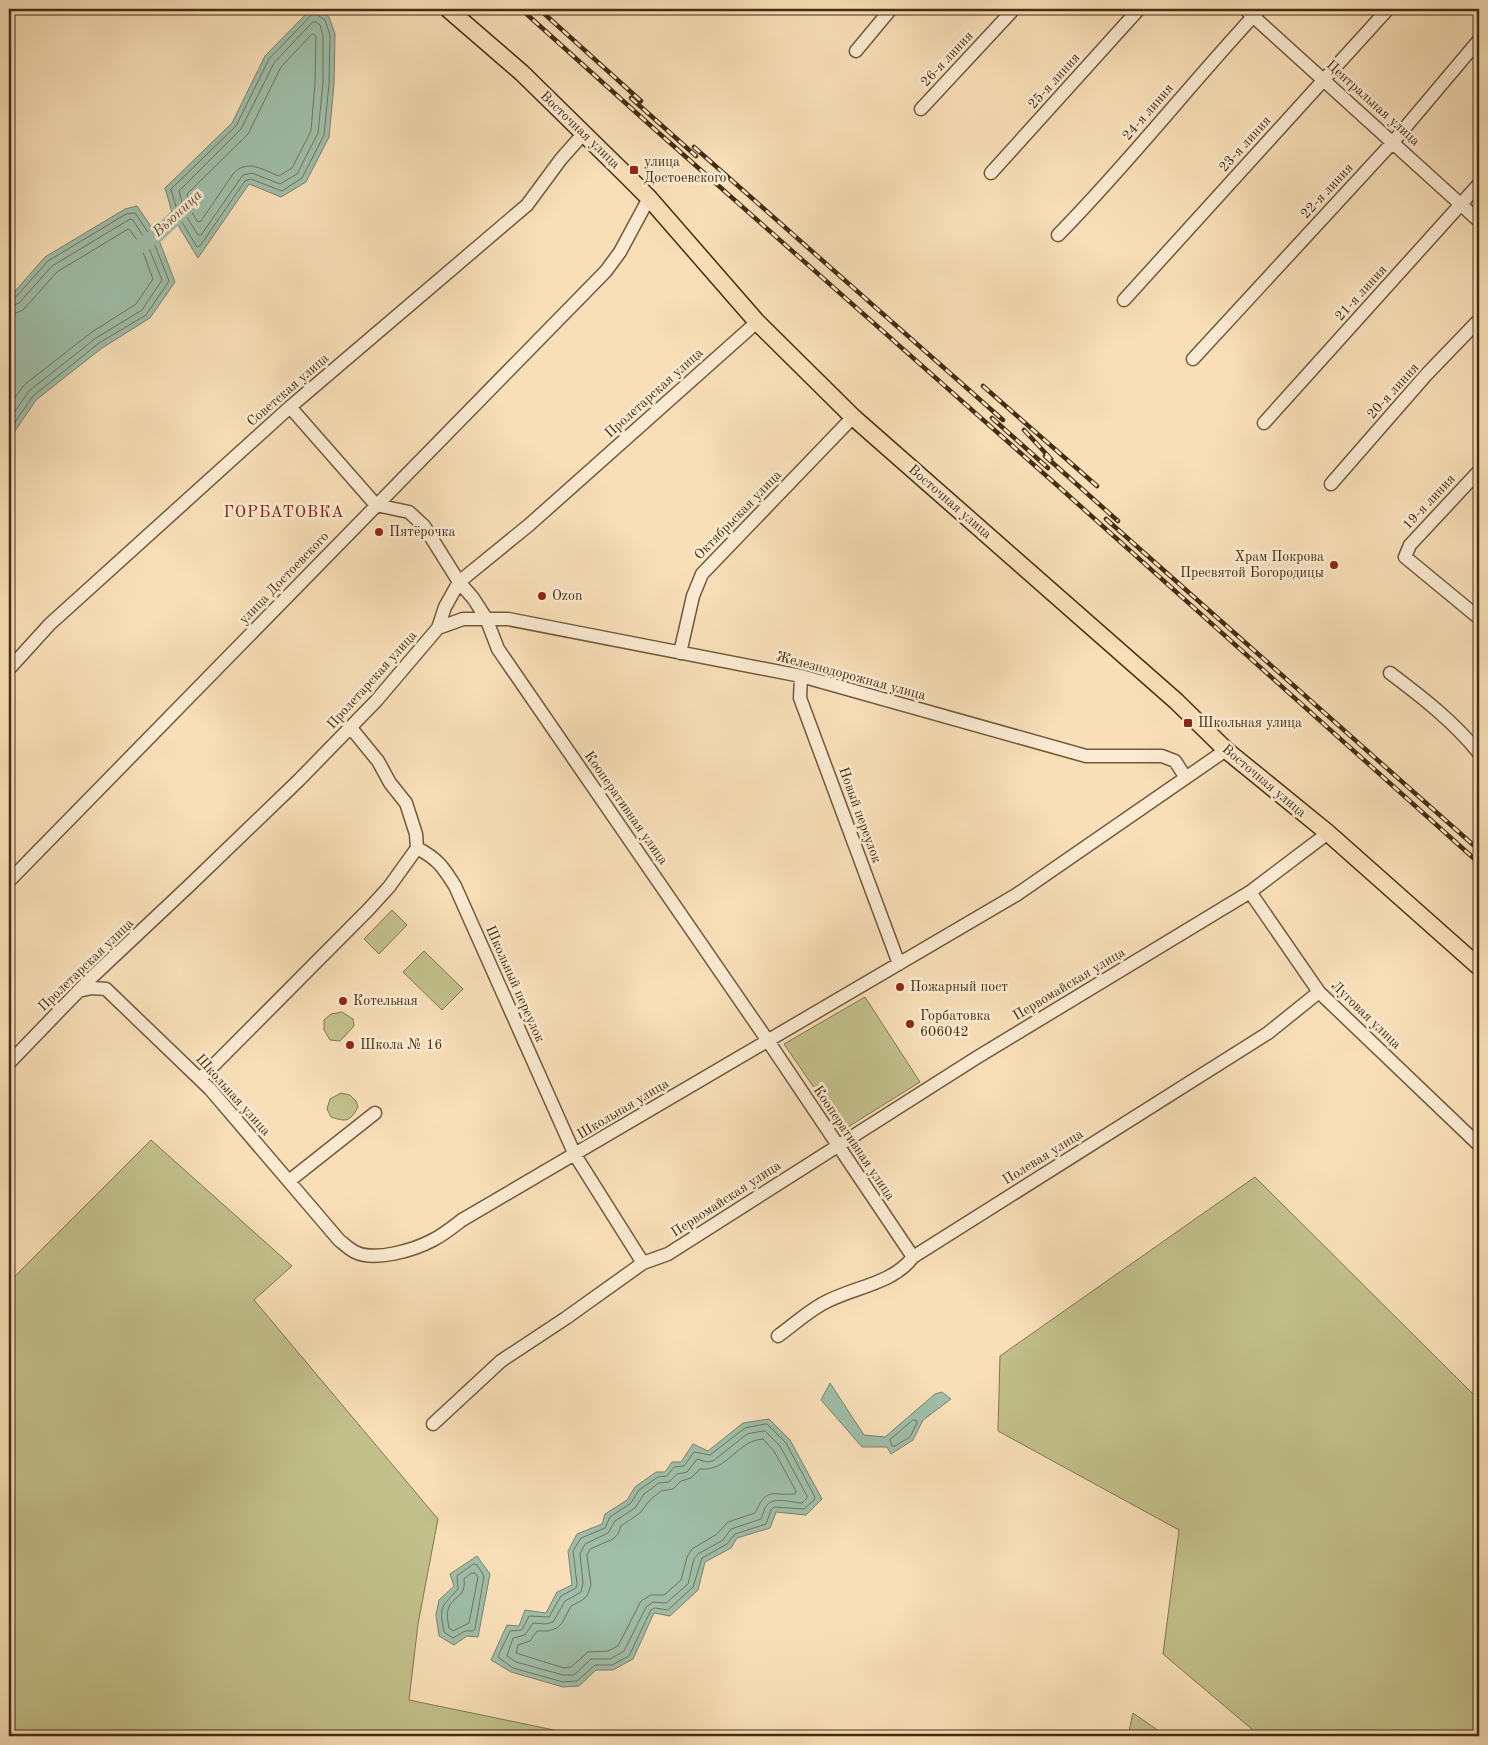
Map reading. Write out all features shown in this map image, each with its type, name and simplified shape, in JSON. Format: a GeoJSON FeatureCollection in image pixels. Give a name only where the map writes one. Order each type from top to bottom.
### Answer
{"type":"FeatureCollection","features":[{"type":"Feature","properties":{"kind":"main road","name":"Восточная улица"},"geometry":{"type":"LineString","coordinates":[[448,9],[522,73],[649,198],[757,322],[853,417],[1176,701],[1226,750],[1328,833],[1479,967]]}},
{"type":"Feature","properties":{"kind":"street"},"geometry":{"type":"LineString","coordinates":[[856,51],[891,9]]}},
{"type":"Feature","properties":{"kind":"street","name":"26-я линия"},"geometry":{"type":"LineString","coordinates":[[921,108],[1014,9]]}},
{"type":"Feature","properties":{"kind":"street","name":"25-я линия"},"geometry":{"type":"LineString","coordinates":[[991,173],[1139,9]]}},
{"type":"Feature","properties":{"kind":"street","name":"23-я линия"},"geometry":{"type":"LineString","coordinates":[[1124,300],[1388,9]]}},
{"type":"Feature","properties":{"kind":"street","name":"Центральная улица"},"geometry":{"type":"LineString","coordinates":[[1253,11],[1479,221]]}},
{"type":"Feature","properties":{"kind":"street","name":"24-я линия"},"geometry":{"type":"LineString","coordinates":[[1058,235],[1084,209],[1253,11]]}},
{"type":"Feature","properties":{"kind":"street","name":"22-я линия"},"geometry":{"type":"LineString","coordinates":[[1193,358],[1393,142],[1479,40]]}},
{"type":"Feature","properties":{"kind":"street","name":"Советская улица"},"geometry":{"type":"LineString","coordinates":[[9,669],[50,624],[290,407],[527,205],[561,159],[584,133]]}},
{"type":"Feature","properties":{"kind":"street","name":"21-я линия"},"geometry":{"type":"LineString","coordinates":[[1264,423],[1479,184]]}},
{"type":"Feature","properties":{"kind":"street","name":"улица Достоевского"},"geometry":{"type":"LineString","coordinates":[[9,882],[606,271],[620,252],[649,198]]}},
{"type":"Feature","properties":{"kind":"street","name":"20-я линия"},"geometry":{"type":"LineString","coordinates":[[1330,484],[1426,375],[1479,320]]}},
{"type":"Feature","properties":{"kind":"street","name":"Пролетарская улица"},"geometry":{"type":"LineString","coordinates":[[9,1063],[78,991],[179,896],[351,728],[438,628],[445,608],[459,582],[529,525],[757,322]]}},
{"type":"Feature","properties":{"kind":"street"},"geometry":{"type":"LineString","coordinates":[[290,407],[376,505]]}},
{"type":"Feature","properties":{"kind":"street","name":"Октябрьская улица"},"geometry":{"type":"LineString","coordinates":[[680,653],[693,596],[702,574],[853,417]]}},
{"type":"Feature","properties":{"kind":"street","name":"19-я линия"},"geometry":{"type":"LineString","coordinates":[[1479,471],[1410,545],[1405,556],[1479,618]]}},
{"type":"Feature","properties":{"kind":"street","name":"Кооперативная улица"},"geometry":{"type":"LineString","coordinates":[[376,505],[409,512],[424,526],[459,582],[473,598],[486,618],[498,649],[914,1257]]}},
{"type":"Feature","properties":{"kind":"street","name":"Железнодорожная улица"},"geometry":{"type":"LineString","coordinates":[[438,628],[463,619],[508,619],[801,676],[1086,756],[1162,756],[1175,761],[1186,778]]}},
{"type":"Feature","properties":{"kind":"street"},"geometry":{"type":"LineString","coordinates":[[1390,673],[1440,712],[1479,753]]}},
{"type":"Feature","properties":{"kind":"street","name":"Новый переулок"},"geometry":{"type":"LineString","coordinates":[[801,676],[800,698],[899,964]]}},
{"type":"Feature","properties":{"kind":"street"},"geometry":{"type":"LineString","coordinates":[[200,1079],[368,910],[389,887],[418,848],[416,834],[406,803],[390,782],[378,761],[351,728]]}},
{"type":"Feature","properties":{"kind":"street","name":"Школьная улица"},"geometry":{"type":"LineString","coordinates":[[106,988],[200,1079],[339,1240],[356,1252],[371,1256],[397,1253],[435,1239],[462,1220],[1016,895],[1226,750]]}},
{"type":"Feature","properties":{"kind":"street","name":"Первомайская улица"},"geometry":{"type":"LineString","coordinates":[[433,1424],[501,1361],[566,1318],[643,1263],[668,1254],[976,1058],[1250,892],[1328,833]]}},
{"type":"Feature","properties":{"kind":"street","name":"Школьный переулок"},"geometry":{"type":"LineString","coordinates":[[418,848],[432,856],[455,886],[575,1155],[643,1263]]}},
{"type":"Feature","properties":{"kind":"street","name":"Луговая улица"},"geometry":{"type":"LineString","coordinates":[[1250,892],[1319,992],[1479,1145]]}},
{"type":"Feature","properties":{"kind":"street"},"geometry":{"type":"LineString","coordinates":[[78,991],[106,988],[104,982],[105,965]]}},
{"type":"Feature","properties":{"kind":"street","name":"Полевая улица"},"geometry":{"type":"LineString","coordinates":[[778,1336],[822,1304],[893,1275],[906,1266],[914,1257],[1268,1033],[1319,992]]}},
{"type":"Feature","properties":{"kind":"street"},"geometry":{"type":"LineString","coordinates":[[288,1181],[375,1113]]}},
{"type":"Feature","properties":{"kind":"shaded area"},"geometry":{"type":"Polygon","coordinates":[[[392,910],[407,925],[379,954],[364,939],[392,910]]]}},
{"type":"Feature","properties":{"kind":"shaded area"},"geometry":{"type":"Polygon","coordinates":[[[424,951],[463,989],[442,1010],[403,972],[424,951]]]}},
{"type":"Feature","properties":{"kind":"shaded area"},"geometry":{"type":"Polygon","coordinates":[[[865,997],[920,1082],[843,1130],[784,1044],[865,997]]]}},
{"type":"Feature","properties":{"kind":"shaded area"},"geometry":{"type":"Polygon","coordinates":[[[342,1012],[353,1019],[354,1026],[340,1041],[330,1040],[324,1030],[324,1020],[331,1014],[342,1012]]]}},
{"type":"Feature","properties":{"kind":"shaded area"},"geometry":{"type":"Polygon","coordinates":[[[341,1093],[350,1095],[356,1101],[358,1107],[353,1116],[347,1120],[331,1117],[327,1109],[330,1099],[341,1093]]]}},
{"type":"Feature","properties":{"kind":"shaded area"},"geometry":{"type":"Polygon","coordinates":[[[151,1140],[292,1266],[254,1300],[438,1519],[418,1624],[409,1700],[554,1730],[572,1736],[9,1736],[9,1282],[151,1140]]]}},
{"type":"Feature","properties":{"kind":"shaded area"},"geometry":{"type":"Polygon","coordinates":[[[1255,1177],[1479,1400],[1479,1736],[1260,1736],[1163,1654],[1179,1530],[998,1431],[1000,1356],[1255,1177]]]}},
{"type":"Feature","properties":{"kind":"shaded area"},"geometry":{"type":"Polygon","coordinates":[[[1133,1713],[1166,1736],[1128,1736],[1133,1713]]]}},
{"type":"Feature","properties":{"kind":"water"},"geometry":{"type":"Polygon","coordinates":[[[311,9],[317,9],[329,17],[335,34],[334,84],[329,137],[306,182],[281,197],[249,184],[198,258],[174,219],[165,188],[232,123],[265,56],[311,9]]]}},
{"type":"Feature","properties":{"kind":"water"},"geometry":{"type":"Polygon","coordinates":[[[137,206],[157,235],[175,282],[150,318],[102,348],[36,400],[9,440],[9,298],[45,257],[125,209],[137,206]]]}},
{"type":"Feature","properties":{"kind":"water"},"geometry":{"type":"Polygon","coordinates":[[[830,1383],[864,1435],[885,1437],[935,1394],[942,1392],[951,1399],[923,1420],[913,1440],[891,1454],[887,1447],[862,1447],[821,1400],[830,1383]]]}},
{"type":"Feature","properties":{"kind":"water"},"geometry":{"type":"Polygon","coordinates":[[[769,1419],[790,1440],[822,1499],[806,1515],[776,1512],[770,1528],[737,1538],[731,1548],[705,1562],[698,1590],[670,1616],[654,1613],[633,1659],[613,1670],[596,1670],[579,1686],[563,1687],[511,1672],[491,1660],[507,1625],[519,1626],[525,1610],[546,1613],[557,1592],[572,1585],[568,1551],[577,1534],[602,1524],[605,1514],[627,1500],[635,1487],[656,1472],[665,1472],[672,1462],[681,1462],[693,1444],[708,1451],[743,1423],[769,1419]]]}},
{"type":"Feature","properties":{"kind":"water"},"geometry":{"type":"Polygon","coordinates":[[[477,1556],[490,1574],[478,1637],[467,1636],[454,1645],[439,1636],[436,1615],[439,1600],[454,1586],[450,1574],[477,1556]]]}},
{"type":"Feature","properties":{"kind":"waterway","name":"Вьюница"},"geometry":{"type":"LineString","coordinates":[[140,246],[157,235],[189,205]]}},
{"type":"Feature","properties":{"kind":"railway"},"geometry":{"type":"LineString","coordinates":[[521,9],[1479,863]]}},
{"type":"Feature","properties":{"kind":"railway"},"geometry":{"type":"LineString","coordinates":[[539,9],[641,101]]}},
{"type":"Feature","properties":{"kind":"railway"},"geometry":{"type":"LineString","coordinates":[[631,98],[696,156]]}},
{"type":"Feature","properties":{"kind":"railway"},"geometry":{"type":"LineString","coordinates":[[694,147],[1003,420]]}},
{"type":"Feature","properties":{"kind":"railway"},"geometry":{"type":"LineString","coordinates":[[983,386],[1097,486]]}},
{"type":"Feature","properties":{"kind":"railway"},"geometry":{"type":"LineString","coordinates":[[992,418],[1048,468]]}},
{"type":"Feature","properties":{"kind":"railway"},"geometry":{"type":"LineString","coordinates":[[1024,430],[1051,459]]}},
{"type":"Feature","properties":{"kind":"railway"},"geometry":{"type":"LineString","coordinates":[[1045,456],[1118,521]]}},
{"type":"Feature","properties":{"kind":"railway"},"geometry":{"type":"LineString","coordinates":[[1106,519],[1479,850]]}},
{"type":"Feature","properties":{"kind":"place","name":"улица Достоевского"},"geometry":{"type":"Point","coordinates":[634,170]}},
{"type":"Feature","properties":{"kind":"place","name":"Пятёрочка"},"geometry":{"type":"Point","coordinates":[379,532]}},
{"type":"Feature","properties":{"kind":"place","name":"Храм Покрова Пресвятой Богородицы"},"geometry":{"type":"Point","coordinates":[1334,565]}},
{"type":"Feature","properties":{"kind":"place","name":"Ozon"},"geometry":{"type":"Point","coordinates":[542,596]}},
{"type":"Feature","properties":{"kind":"place","name":"Школьная улица"},"geometry":{"type":"Point","coordinates":[1188,723]}},
{"type":"Feature","properties":{"kind":"place","name":"Пожарный пост"},"geometry":{"type":"Point","coordinates":[900,987]}},
{"type":"Feature","properties":{"kind":"place","name":"Котельная"},"geometry":{"type":"Point","coordinates":[343,1001]}},
{"type":"Feature","properties":{"kind":"place","name":"Горбатовка 606042"},"geometry":{"type":"Point","coordinates":[910,1024]}},
{"type":"Feature","properties":{"kind":"place","name":"Школа № 16"},"geometry":{"type":"Point","coordinates":[350,1045]}},
{"type":"Feature","properties":{"kind":"district","name":"ГОРБАТОВКА"},"geometry":{"type":"Point","coordinates":[284,513]}}]}
